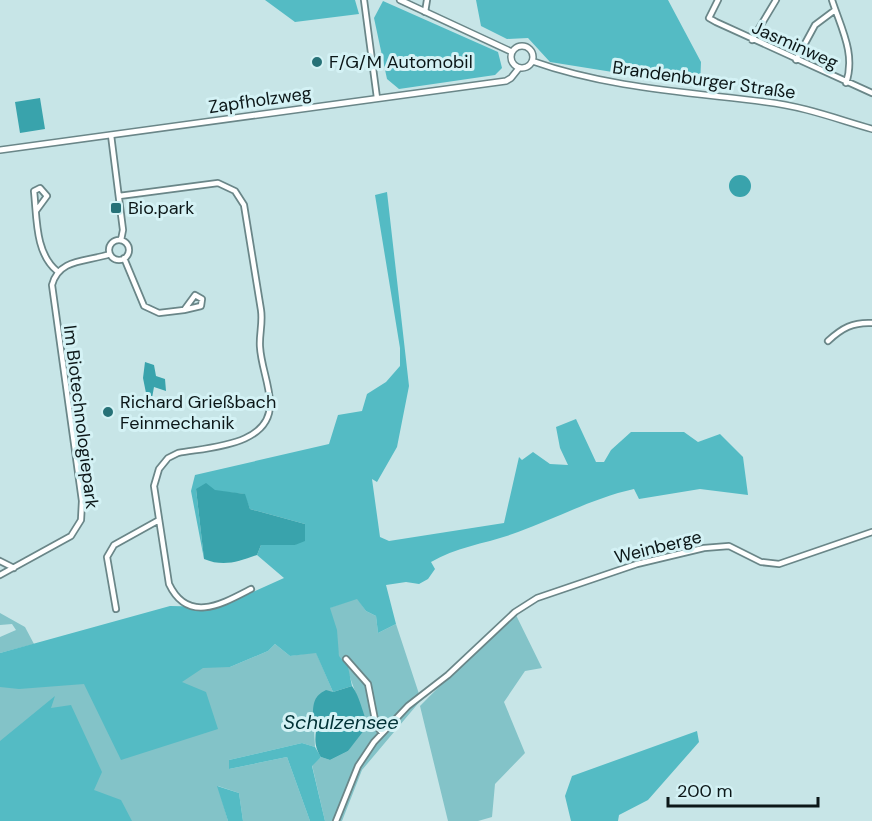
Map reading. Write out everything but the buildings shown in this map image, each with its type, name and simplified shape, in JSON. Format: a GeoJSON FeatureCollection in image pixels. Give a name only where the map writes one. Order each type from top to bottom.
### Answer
{"type":"FeatureCollection","features":[{"type":"Feature","properties":{"kind":"street"},"geometry":{"type":"LineString","coordinates":[[364,0],[377,98]]}},
{"type":"Feature","properties":{"kind":"street"},"geometry":{"type":"LineString","coordinates":[[400,0],[512,52]]}},
{"type":"Feature","properties":{"kind":"street"},"geometry":{"type":"LineString","coordinates":[[425,12],[427,0]]}},
{"type":"Feature","properties":{"kind":"street","name":"Jasminweg"},"geometry":{"type":"LineString","coordinates":[[718,0],[709,18],[752,40],[872,93]]}},
{"type":"Feature","properties":{"kind":"street"},"geometry":{"type":"LineString","coordinates":[[752,40],[776,0]]}},
{"type":"Feature","properties":{"kind":"street"},"geometry":{"type":"LineString","coordinates":[[832,0],[852,66],[846,83]]}},
{"type":"Feature","properties":{"kind":"street"},"geometry":{"type":"LineString","coordinates":[[796,60],[815,25],[836,10]]}},
{"type":"Feature","properties":{"kind":"street"},"geometry":{"type":"LineString","coordinates":[[525,46],[531,50],[532,61],[525,68],[519,68],[513,63],[512,52],[517,47],[525,46]]}},
{"type":"Feature","properties":{"kind":"street","name":"Brandenburger Straße"},"geometry":{"type":"LineString","coordinates":[[532,61],[577,76],[621,84],[781,104],[872,129]]}},
{"type":"Feature","properties":{"kind":"street","name":"Zapfholzweg"},"geometry":{"type":"LineString","coordinates":[[0,150],[506,81],[519,68]]}},
{"type":"Feature","properties":{"kind":"street"},"geometry":{"type":"LineString","coordinates":[[111,135],[123,230],[121,240]]}},
{"type":"Feature","properties":{"kind":"street"},"geometry":{"type":"LineString","coordinates":[[119,196],[213,183],[223,184],[235,191],[244,206],[261,310],[259,346],[270,402],[268,418],[249,438],[178,453],[168,458],[159,469],[154,486],[169,584],[174,594],[187,606],[205,608],[221,605],[251,589]]}},
{"type":"Feature","properties":{"kind":"street"},"geometry":{"type":"LineString","coordinates":[[36,211],[47,196],[40,188],[34,191],[36,211],[40,245],[47,260],[57,271],[64,265],[110,254]]}},
{"type":"Feature","properties":{"kind":"street"},"geometry":{"type":"LineString","coordinates":[[110,254],[110,245],[121,240]]}},
{"type":"Feature","properties":{"kind":"street"},"geometry":{"type":"LineString","coordinates":[[110,254],[116,259],[124,258],[128,252],[128,246],[121,240]]}},
{"type":"Feature","properties":{"kind":"street"},"geometry":{"type":"LineString","coordinates":[[124,258],[144,306],[159,314],[184,310]]}},
{"type":"Feature","properties":{"kind":"street","name":"Im Biotechnologiepark"},"geometry":{"type":"LineString","coordinates":[[0,575],[71,536],[79,526],[82,512],[51,294],[57,271]]}},
{"type":"Feature","properties":{"kind":"street"},"geometry":{"type":"LineString","coordinates":[[828,341],[840,329],[851,324],[872,323]]}},
{"type":"Feature","properties":{"kind":"street"},"geometry":{"type":"LineString","coordinates":[[116,609],[107,557],[109,550],[159,520]]}},
{"type":"Feature","properties":{"kind":"street","name":"Weinberge"},"geometry":{"type":"LineString","coordinates":[[336,821],[358,766],[382,733],[408,706],[448,675],[514,612],[537,597],[637,564],[704,548],[729,546],[761,562],[778,564],[872,532]]}},
{"type":"Feature","properties":{"kind":"street"},"geometry":{"type":"LineString","coordinates":[[0,561],[14,568]]}},
{"type":"Feature","properties":{"kind":"street"},"geometry":{"type":"LineString","coordinates":[[346,659],[368,684],[376,725],[382,733]]}},
{"type":"Feature","properties":{"kind":"shaded area"},"geometry":{"type":"Polygon","coordinates":[[[265,0],[355,0],[359,14],[295,22],[265,0]]]}},
{"type":"Feature","properties":{"kind":"shaded area"},"geometry":{"type":"Polygon","coordinates":[[[476,0],[668,0],[701,62],[700,86],[550,62],[528,38],[507,39],[481,26],[476,0]]]}},
{"type":"Feature","properties":{"kind":"shaded area"},"geometry":{"type":"Polygon","coordinates":[[[383,1],[498,52],[502,68],[495,75],[399,89],[387,79],[374,18],[383,1]]]}},
{"type":"Feature","properties":{"kind":"shaded area"},"geometry":{"type":"Polygon","coordinates":[[[387,192],[409,386],[397,447],[377,482],[372,479],[380,537],[389,541],[504,523],[519,457],[522,460],[533,452],[550,464],[568,465],[560,448],[556,427],[576,419],[596,462],[604,462],[611,450],[631,432],[684,432],[698,442],[720,434],[743,457],[748,495],[700,489],[639,499],[634,489],[590,503],[507,536],[463,548],[441,557],[431,562],[435,569],[428,579],[419,584],[406,582],[386,585],[396,624],[378,633],[376,616],[366,611],[357,599],[330,608],[337,630],[339,656],[348,667],[352,686],[333,692],[316,653],[290,656],[275,644],[268,651],[230,667],[203,668],[182,682],[206,692],[218,729],[121,760],[84,684],[19,689],[0,687],[0,653],[170,606],[219,607],[284,578],[257,555],[261,545],[295,545],[305,524],[250,509],[244,494],[196,489],[204,559],[191,491],[195,475],[329,444],[338,415],[362,411],[367,394],[386,382],[400,366],[400,348],[375,195],[387,192]]]}},
{"type":"Feature","properties":{"kind":"shaded area"},"geometry":{"type":"Polygon","coordinates":[[[357,598],[366,611],[376,616],[378,633],[396,624],[421,700],[362,770],[342,821],[325,821],[312,765],[321,757],[330,760],[348,751],[365,719],[347,669],[339,657],[329,608],[357,598]]]}},
{"type":"Feature","properties":{"kind":"shaded area"},"geometry":{"type":"Polygon","coordinates":[[[514,611],[542,668],[525,671],[504,702],[525,753],[495,784],[492,817],[478,821],[448,821],[420,706],[514,611]]]}},
{"type":"Feature","properties":{"kind":"shaded area"},"geometry":{"type":"Polygon","coordinates":[[[0,613],[25,627],[34,644],[0,653],[0,637],[16,630],[12,624],[0,625],[0,613]]]}},
{"type":"Feature","properties":{"kind":"shaded area"},"geometry":{"type":"Polygon","coordinates":[[[275,644],[290,656],[316,652],[333,692],[314,730],[315,747],[302,743],[229,760],[229,769],[287,757],[310,821],[243,821],[239,793],[218,786],[228,821],[0,821],[0,664],[230,667],[268,651],[275,644]]]}},
{"type":"Feature","properties":{"kind":"shaded area"},"geometry":{"type":"Polygon","coordinates":[[[55,696],[51,708],[71,705],[102,772],[94,790],[121,800],[132,821],[0,821],[0,741],[55,696]]]}},
{"type":"Feature","properties":{"kind":"shaded area"},"geometry":{"type":"Polygon","coordinates":[[[697,731],[699,742],[648,800],[619,815],[618,821],[571,821],[565,796],[572,776],[697,731]]]}},
{"type":"Feature","properties":{"kind":"shaded area"},"geometry":{"type":"Polygon","coordinates":[[[302,743],[315,747],[321,757],[312,766],[325,821],[310,821],[287,757],[229,769],[229,760],[302,743]]]}},
{"type":"Feature","properties":{"kind":"shaded area"},"geometry":{"type":"Polygon","coordinates":[[[217,786],[239,793],[243,821],[228,821],[217,786]]]}},
{"type":"Feature","properties":{"kind":"water"},"geometry":{"type":"Polygon","coordinates":[[[40,98],[45,129],[20,133],[15,102],[40,98]]]}},
{"type":"Feature","properties":{"kind":"water"},"geometry":{"type":"Polygon","coordinates":[[[740,175],[748,178],[751,186],[748,194],[740,197],[732,194],[729,186],[732,178],[740,175]]]}},
{"type":"Feature","properties":{"kind":"water"},"geometry":{"type":"Polygon","coordinates":[[[145,362],[154,365],[156,376],[165,379],[166,391],[154,387],[152,398],[147,398],[143,378],[145,362]]]}},
{"type":"Feature","properties":{"kind":"water"},"geometry":{"type":"Polygon","coordinates":[[[206,483],[215,490],[245,494],[250,509],[305,524],[305,541],[295,545],[261,545],[257,555],[231,563],[218,563],[204,559],[196,489],[206,483]]]}},
{"type":"Feature","properties":{"kind":"water","name":"Schulzensee"},"geometry":{"type":"Polygon","coordinates":[[[352,686],[368,725],[348,751],[330,760],[321,757],[316,743],[318,719],[313,716],[315,700],[326,690],[333,692],[352,686]]]}},
{"type":"Feature","properties":{"kind":"place","name":"F/G/M Automobil"},"geometry":{"type":"Point","coordinates":[317,62]}},
{"type":"Feature","properties":{"kind":"place","name":"Bio.park"},"geometry":{"type":"Point","coordinates":[116,208]}},
{"type":"Feature","properties":{"kind":"place","name":"Richard Grießbach Feinmechanik"},"geometry":{"type":"Point","coordinates":[108,412]}}]}
